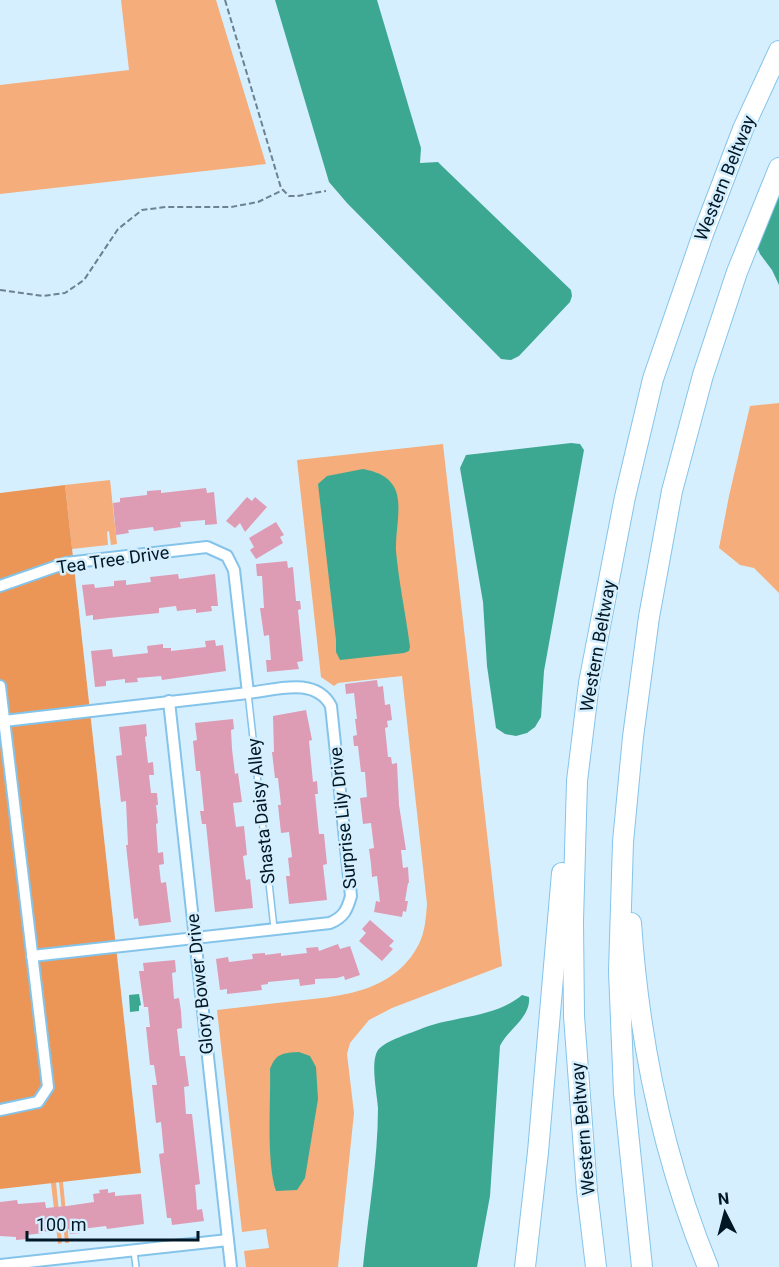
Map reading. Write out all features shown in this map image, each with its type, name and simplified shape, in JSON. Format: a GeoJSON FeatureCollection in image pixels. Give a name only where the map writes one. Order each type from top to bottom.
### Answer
{"type":"FeatureCollection","features":[{"type":"Feature","properties":{"kind":"highway","name":"Western Beltway"},"geometry":{"type":"LineString","coordinates":[[596,1267],[587,1191],[574,1016],[573,921],[577,781],[589,683],[625,496],[653,379],[703,234],[743,129],[779,51]]}},
{"type":"Feature","properties":{"kind":"highway"},"geometry":{"type":"LineString","coordinates":[[642,1267],[624,1093],[619,961],[623,842],[633,737],[649,617],[672,491],[704,375],[737,272],[779,168]]}},
{"type":"Feature","properties":{"kind":"highway"},"geometry":{"type":"LineString","coordinates":[[525,1267],[538,1152],[563,856],[577,781]]}},
{"type":"Feature","properties":{"kind":"highway"},"geometry":{"type":"LineString","coordinates":[[623,842],[635,980],[652,1087],[677,1181],[708,1267]]}},
{"type":"Feature","properties":{"kind":"street","name":"Tea Tree Drive"},"geometry":{"type":"LineString","coordinates":[[0,586],[66,563],[207,547],[227,556],[234,570],[248,693]]}},
{"type":"Feature","properties":{"kind":"street"},"geometry":{"type":"LineString","coordinates":[[0,686],[48,1087],[38,1102],[0,1110]]}},
{"type":"Feature","properties":{"kind":"street","name":"Surprise Lily Drive"},"geometry":{"type":"LineString","coordinates":[[4,721],[303,687],[318,691],[326,697],[331,706],[351,896],[347,910],[340,918],[330,923],[195,936],[32,956]]}},
{"type":"Feature","properties":{"kind":"street","name":"Glory Bower Drive"},"geometry":{"type":"LineString","coordinates":[[169,701],[231,1267]]}},
{"type":"Feature","properties":{"kind":"street"},"geometry":{"type":"LineString","coordinates":[[0,1265],[228,1240]]}},
{"type":"Feature","properties":{"kind":"lane","name":"Shasta Daisy Alley"},"geometry":{"type":"LineString","coordinates":[[248,693],[274,928]]}},
{"type":"Feature","properties":{"kind":"lane"},"geometry":{"type":"LineString","coordinates":[[134,1250],[136,1267]]}},
{"type":"Feature","properties":{"kind":"path"},"geometry":{"type":"LineString","coordinates":[[225,0],[283,189],[289,196],[326,191]]}},
{"type":"Feature","properties":{"kind":"path"},"geometry":{"type":"LineString","coordinates":[[0,290],[43,296],[65,293],[84,280],[118,229],[142,210],[166,207],[231,207],[258,202],[283,189]]}},
{"type":"Feature","properties":{"kind":"shaded area"},"geometry":{"type":"Polygon","coordinates":[[[121,0],[216,0],[266,164],[0,194],[0,85],[129,70],[121,0]]]}},
{"type":"Feature","properties":{"kind":"shaded area"},"geometry":{"type":"Polygon","coordinates":[[[275,0],[377,0],[421,148],[420,163],[438,162],[571,290],[570,302],[519,356],[511,360],[501,359],[329,182],[275,0]]]}},
{"type":"Feature","properties":{"kind":"shaded area"},"geometry":{"type":"Polygon","coordinates":[[[779,167],[779,285],[772,270],[760,254],[751,231],[779,167]]]}},
{"type":"Feature","properties":{"kind":"shaded area"},"geometry":{"type":"Polygon","coordinates":[[[779,403],[779,593],[754,568],[740,565],[719,548],[750,406],[779,403]]]}},
{"type":"Feature","properties":{"kind":"shaded area"},"geometry":{"type":"Polygon","coordinates":[[[571,443],[580,444],[584,450],[544,671],[541,717],[535,727],[527,733],[516,736],[505,734],[496,728],[487,666],[483,602],[460,468],[466,455],[571,443]]]}},
{"type":"Feature","properties":{"kind":"shaded area"},"geometry":{"type":"Polygon","coordinates":[[[443,444],[502,966],[392,1008],[369,1020],[350,1043],[347,1054],[354,1113],[338,1267],[246,1267],[244,1251],[269,1248],[266,1229],[242,1232],[217,1010],[331,997],[366,989],[381,982],[408,960],[419,944],[426,919],[427,904],[402,676],[338,683],[334,686],[321,677],[297,460],[443,444]]]}},
{"type":"Feature","properties":{"kind":"shaded area"},"geometry":{"type":"Polygon","coordinates":[[[363,469],[387,478],[398,498],[396,551],[410,647],[409,651],[404,653],[340,660],[336,652],[318,484],[327,476],[363,469]]]}},
{"type":"Feature","properties":{"kind":"shaded area"},"geometry":{"type":"Polygon","coordinates":[[[110,480],[117,544],[111,545],[109,531],[107,532],[108,545],[72,549],[65,485],[110,480]]]}},
{"type":"Feature","properties":{"kind":"shaded area"},"geometry":{"type":"Polygon","coordinates":[[[65,485],[141,1173],[0,1189],[0,493],[65,485]]]}},
{"type":"Feature","properties":{"kind":"shaded area"},"geometry":{"type":"Polygon","coordinates":[[[139,994],[141,1005],[139,1011],[130,1012],[129,995],[139,994]]]}},
{"type":"Feature","properties":{"kind":"shaded area"},"geometry":{"type":"Polygon","coordinates":[[[522,995],[529,997],[526,1011],[500,1046],[490,1196],[477,1267],[363,1267],[376,1148],[378,1108],[374,1062],[378,1050],[393,1040],[423,1028],[500,1008],[522,995]]]}},
{"type":"Feature","properties":{"kind":"shaded area"},"geometry":{"type":"Polygon","coordinates":[[[299,1052],[310,1056],[316,1067],[318,1099],[305,1178],[297,1190],[276,1191],[270,1148],[270,1069],[281,1055],[299,1052]]]}},
{"type":"Feature","properties":{"kind":"shaded area"},"geometry":{"type":"Polygon","coordinates":[[[56,1182],[62,1243],[58,1244],[51,1183],[56,1182]]]}},
{"type":"Feature","properties":{"kind":"shaded area"},"geometry":{"type":"Polygon","coordinates":[[[59,1182],[63,1182],[69,1243],[65,1243],[59,1182]]]}},
{"type":"Feature","properties":{"kind":"building"},"geometry":{"type":"Polygon","coordinates":[[[206,488],[207,493],[214,492],[217,524],[205,525],[205,520],[180,522],[181,527],[154,531],[153,527],[128,530],[129,533],[116,535],[113,503],[120,502],[120,498],[147,495],[147,491],[161,490],[161,493],[206,488]]]}},
{"type":"Feature","properties":{"kind":"building"},"geometry":{"type":"Polygon","coordinates":[[[247,497],[252,501],[255,497],[267,507],[245,532],[240,523],[235,528],[226,521],[247,497]]]}},
{"type":"Feature","properties":{"kind":"building"},"geometry":{"type":"Polygon","coordinates":[[[276,522],[284,535],[280,537],[283,543],[256,559],[250,550],[254,547],[249,538],[276,522]]]}},
{"type":"Feature","properties":{"kind":"building"},"geometry":{"type":"Polygon","coordinates":[[[287,561],[288,568],[293,567],[296,601],[300,601],[301,609],[298,610],[303,661],[297,662],[299,669],[267,672],[266,660],[271,660],[269,635],[264,636],[260,608],[264,608],[262,576],[257,576],[256,564],[287,561]]]}},
{"type":"Feature","properties":{"kind":"building"},"geometry":{"type":"Polygon","coordinates":[[[178,574],[179,579],[215,574],[218,606],[211,606],[212,611],[196,613],[196,609],[177,611],[176,606],[159,608],[159,613],[93,620],[93,615],[86,616],[82,585],[94,584],[95,588],[114,586],[114,581],[126,580],[126,585],[151,582],[150,577],[178,574]]]}},
{"type":"Feature","properties":{"kind":"building"},"geometry":{"type":"Polygon","coordinates":[[[215,640],[216,646],[223,645],[226,671],[162,680],[161,676],[137,678],[138,682],[125,683],[125,679],[106,681],[106,686],[95,687],[91,651],[112,649],[113,657],[148,653],[147,646],[163,644],[163,648],[171,648],[171,651],[206,647],[205,641],[215,640]]]}},
{"type":"Feature","properties":{"kind":"building"},"geometry":{"type":"Polygon","coordinates":[[[377,680],[378,687],[383,686],[385,705],[390,704],[392,720],[387,721],[388,727],[385,728],[388,757],[391,757],[392,764],[397,763],[399,805],[406,850],[401,850],[403,868],[408,867],[409,883],[405,901],[408,901],[406,912],[403,911],[402,917],[374,912],[376,901],[380,902],[377,876],[372,877],[369,849],[374,848],[371,823],[363,824],[360,798],[367,797],[365,772],[361,772],[358,746],[354,746],[353,736],[357,735],[355,719],[357,719],[354,693],[346,694],[345,684],[377,680]]]}},
{"type":"Feature","properties":{"kind":"building"},"geometry":{"type":"Polygon","coordinates":[[[306,710],[312,740],[309,741],[313,782],[317,781],[318,794],[315,794],[319,834],[324,834],[327,864],[323,865],[327,900],[289,904],[286,876],[290,876],[288,858],[292,857],[289,832],[281,833],[278,778],[275,778],[272,752],[274,752],[273,716],[306,710]]]}},
{"type":"Feature","properties":{"kind":"building"},"geometry":{"type":"Polygon","coordinates":[[[233,719],[232,749],[242,802],[233,803],[236,827],[244,826],[247,855],[243,856],[246,880],[250,879],[253,908],[215,912],[206,824],[202,824],[200,811],[204,811],[200,771],[196,771],[193,741],[197,740],[195,723],[233,719]]]}},
{"type":"Feature","properties":{"kind":"building"},"geometry":{"type":"Polygon","coordinates":[[[146,724],[148,763],[153,762],[154,775],[149,775],[151,793],[157,793],[158,853],[163,852],[164,864],[159,865],[161,883],[166,882],[171,922],[139,926],[138,918],[134,919],[126,845],[128,845],[126,801],[121,802],[116,756],[122,755],[119,727],[146,724]]]}},
{"type":"Feature","properties":{"kind":"building"},"geometry":{"type":"Polygon","coordinates":[[[370,920],[394,941],[389,946],[393,949],[382,961],[359,941],[366,933],[362,929],[370,920]]]}},
{"type":"Feature","properties":{"kind":"building"},"geometry":{"type":"Polygon","coordinates":[[[338,944],[340,949],[350,946],[360,975],[345,980],[344,976],[315,979],[315,984],[300,986],[299,979],[268,982],[268,984],[261,985],[262,990],[227,994],[227,989],[220,990],[216,959],[228,957],[229,962],[253,959],[252,954],[281,953],[281,956],[307,953],[306,948],[318,947],[319,951],[338,944]]]}},
{"type":"Feature","properties":{"kind":"building"},"geometry":{"type":"Polygon","coordinates":[[[175,960],[176,972],[172,973],[174,999],[179,998],[181,1011],[182,1028],[177,1029],[180,1056],[185,1056],[189,1086],[184,1087],[186,1114],[192,1114],[200,1184],[195,1185],[197,1210],[202,1209],[204,1221],[172,1225],[171,1218],[167,1218],[159,1154],[164,1153],[161,1122],[156,1123],[152,1085],[157,1085],[154,1065],[150,1065],[146,1027],[150,1027],[148,1007],[144,1007],[139,971],[144,971],[143,963],[175,960]]]}},
{"type":"Feature","properties":{"kind":"building"},"geometry":{"type":"Polygon","coordinates":[[[108,1189],[108,1193],[115,1192],[115,1196],[141,1194],[144,1224],[107,1229],[106,1226],[82,1229],[82,1233],[70,1234],[69,1229],[42,1232],[27,1235],[28,1239],[16,1240],[16,1237],[0,1236],[0,1202],[17,1200],[18,1204],[45,1202],[46,1208],[67,1206],[94,1202],[93,1194],[100,1193],[99,1190],[108,1189]]]}}]}
